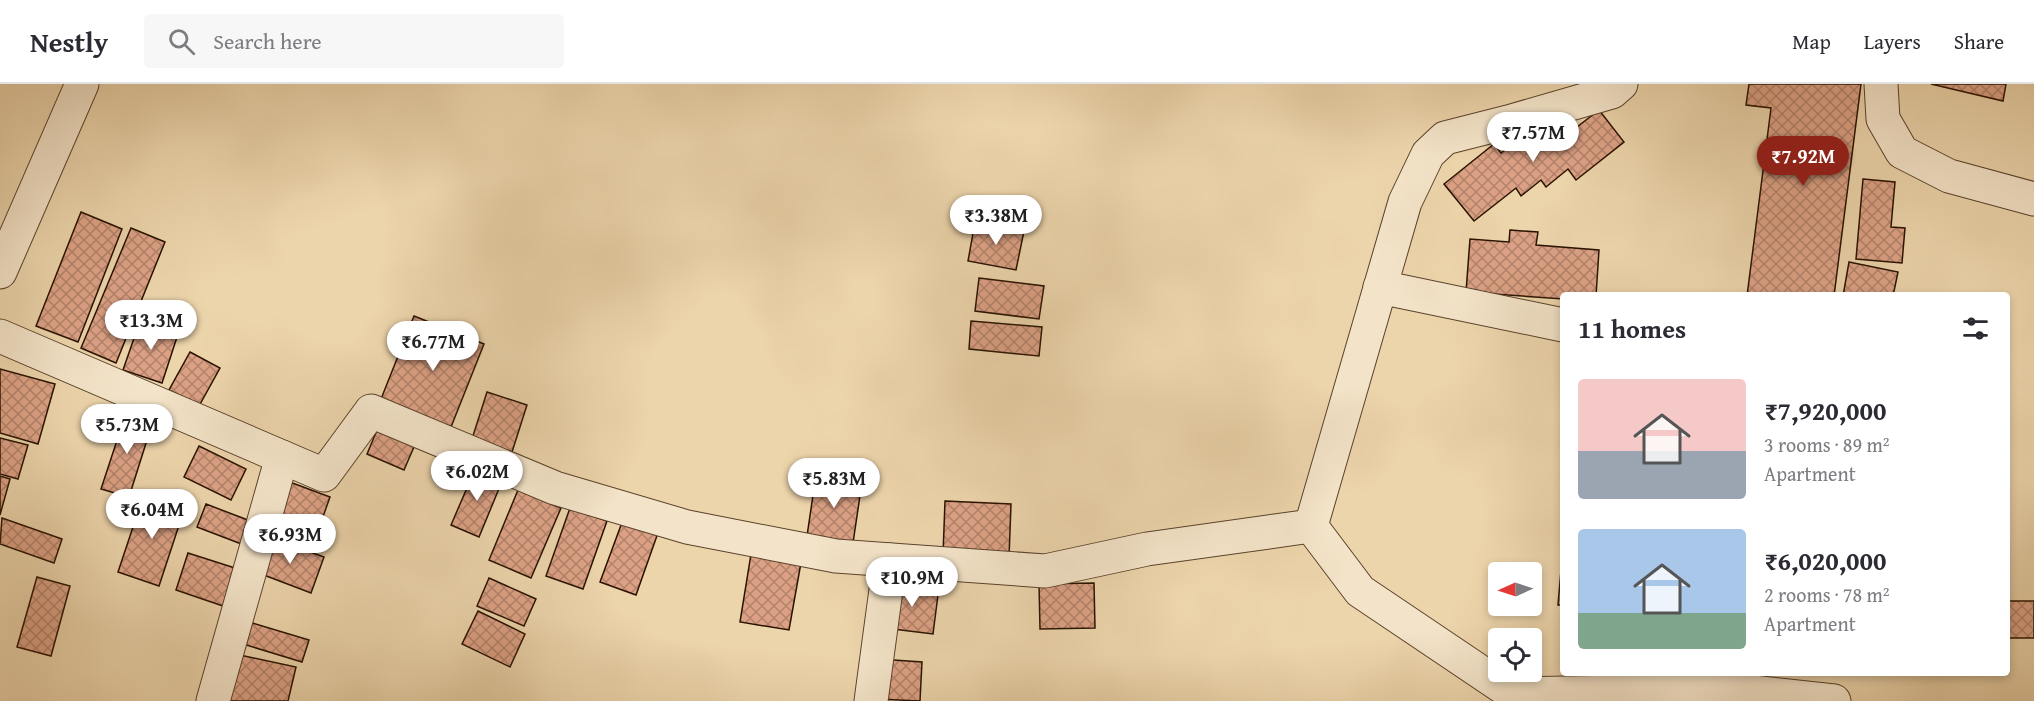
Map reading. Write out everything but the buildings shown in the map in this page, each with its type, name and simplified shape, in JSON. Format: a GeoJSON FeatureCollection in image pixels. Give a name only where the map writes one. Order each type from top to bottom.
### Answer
{"type":"FeatureCollection","features":[{"type":"Feature","properties":{"kind":"street"},"geometry":{"type":"LineString","coordinates":[[0,272],[82,84]]}},
{"type":"Feature","properties":{"kind":"street"},"geometry":{"type":"LineString","coordinates":[[1311,526],[1405,202],[1428,154],[1445,138],[1612,92],[1621,84]]}},
{"type":"Feature","properties":{"kind":"street"},"geometry":{"type":"LineString","coordinates":[[1881,84],[1883,119],[1902,152],[1949,176],[2034,199]]}},
{"type":"Feature","properties":{"kind":"street"},"geometry":{"type":"LineString","coordinates":[[1380,287],[1560,324]]}},
{"type":"Feature","properties":{"kind":"street"},"geometry":{"type":"LineString","coordinates":[[0,336],[324,475],[371,411],[555,488],[676,524],[836,556],[1045,571],[1147,549],[1311,526]]}},
{"type":"Feature","properties":{"kind":"street"},"geometry":{"type":"LineString","coordinates":[[213,701],[282,457]]}},
{"type":"Feature","properties":{"kind":"street"},"geometry":{"type":"LineString","coordinates":[[1311,526],[1360,591],[1491,690],[1513,694],[1735,690],[1834,701]]}},
{"type":"Feature","properties":{"kind":"street"},"geometry":{"type":"LineString","coordinates":[[871,701],[890,560]]}}]}
